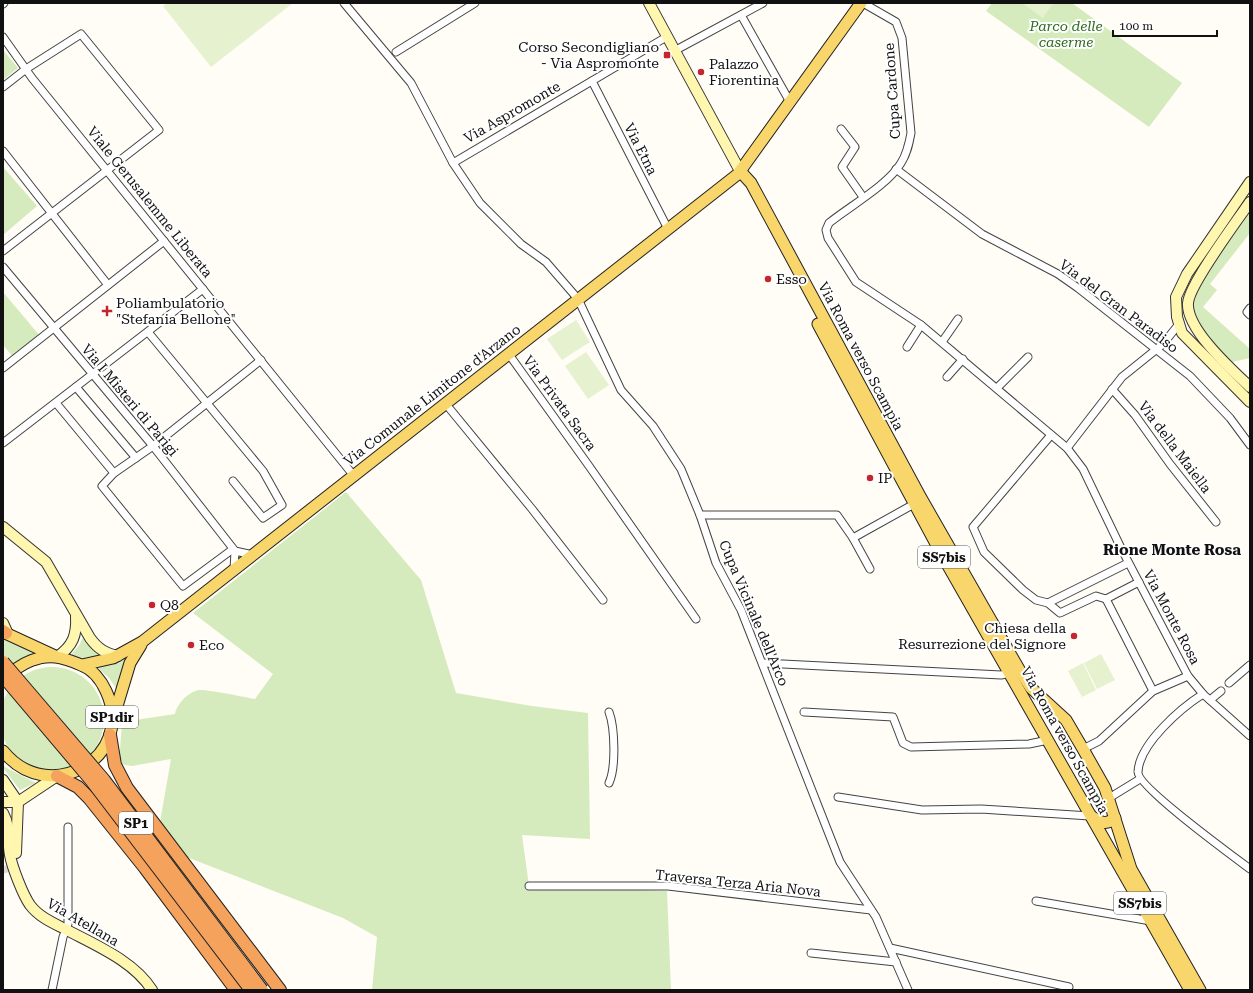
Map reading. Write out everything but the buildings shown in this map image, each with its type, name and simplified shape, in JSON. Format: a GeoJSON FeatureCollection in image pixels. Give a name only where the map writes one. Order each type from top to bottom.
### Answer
{"type":"FeatureCollection","features":[{"type":"Feature","properties":{"kind":"highway","name":"SP1"},"geometry":{"type":"LineString","coordinates":[[3,662],[104,780],[262,990]]}},
{"type":"Feature","properties":{"kind":"highway","name":"SP1"},"geometry":{"type":"LineString","coordinates":[[3,676],[91,780],[251,990]]}},
{"type":"Feature","properties":{"kind":"highway"},"geometry":{"type":"LineString","coordinates":[[110,735],[115,765],[127,788],[280,990]]}},
{"type":"Feature","properties":{"kind":"highway"},"geometry":{"type":"LineString","coordinates":[[57,776],[78,786],[89,798],[145,868],[236,990]]}},
{"type":"Feature","properties":{"kind":"main road"},"geometry":{"type":"LineString","coordinates":[[650,3],[740,171]]}},
{"type":"Feature","properties":{"kind":"main road","name":"Via Comunale Limitone d'Arzano"},"geometry":{"type":"LineString","coordinates":[[142,642],[740,171],[862,3]]}},
{"type":"Feature","properties":{"kind":"main road","name":"Via Roma verso Scampia"},"geometry":{"type":"LineString","coordinates":[[740,171],[750,183],[828,327],[916,501],[1031,688],[1066,720],[1105,788],[1131,869],[1200,990]]}},
{"type":"Feature","properties":{"kind":"main road","name":"Via Roma verso Scampia"},"geometry":{"type":"LineString","coordinates":[[740,171],[743,184],[851,386],[1090,816],[1190,990]]}},
{"type":"Feature","properties":{"kind":"main road"},"geometry":{"type":"LineString","coordinates":[[1250,182],[1186,274],[1176,297],[1176,317],[1180,328],[1250,402]]}},
{"type":"Feature","properties":{"kind":"main road"},"geometry":{"type":"LineString","coordinates":[[1250,202],[1229,232],[1190,294],[1188,303],[1190,317],[1198,333],[1250,387]]}},
{"type":"Feature","properties":{"kind":"main road"},"geometry":{"type":"LineString","coordinates":[[3,527],[46,562],[97,648],[106,653],[118,656]]}},
{"type":"Feature","properties":{"kind":"main road"},"geometry":{"type":"LineString","coordinates":[[57,657],[64,652],[74,639],[77,631],[76,614]]}},
{"type":"Feature","properties":{"kind":"main road","name":"SP1dir"},"geometry":{"type":"LineString","coordinates":[[5,631],[57,657],[82,665],[94,674],[103,685],[110,698],[112,722],[110,735],[104,748],[95,759],[77,771],[57,776],[44,776],[30,772],[19,766],[5,753]]}},
{"type":"Feature","properties":{"kind":"main road"},"geometry":{"type":"LineString","coordinates":[[82,665],[118,656],[142,642]]}},
{"type":"Feature","properties":{"kind":"main road"},"geometry":{"type":"LineString","coordinates":[[112,722],[130,663],[142,642]]}},
{"type":"Feature","properties":{"kind":"main road","name":"SP1dir"},"geometry":{"type":"LineString","coordinates":[[3,683],[20,666],[44,657],[57,657]]}},
{"type":"Feature","properties":{"kind":"main road"},"geometry":{"type":"LineString","coordinates":[[1040,726],[1043,712],[1048,709],[1055,709]]}},
{"type":"Feature","properties":{"kind":"main road"},"geometry":{"type":"LineString","coordinates":[[3,802],[18,802],[57,776]]}},
{"type":"Feature","properties":{"kind":"main road"},"geometry":{"type":"LineString","coordinates":[[3,780],[18,802]]}},
{"type":"Feature","properties":{"kind":"main road","name":"Via Atellana"},"geometry":{"type":"LineString","coordinates":[[14,867],[18,802]]}},
{"type":"Feature","properties":{"kind":"main road","name":"Via Atellana"},"geometry":{"type":"LineString","coordinates":[[3,813],[8,826],[10,855],[23,892],[30,906],[41,917],[107,952],[138,972],[152,990]]}},
{"type":"Feature","properties":{"kind":"main road"},"geometry":{"type":"LineString","coordinates":[[1090,816],[1101,823],[1107,824],[1115,818]]}},
{"type":"Feature","properties":{"kind":"street","name":"Cupa Vicinale dell'Arco"},"geometry":{"type":"LineString","coordinates":[[344,3],[411,83],[453,162],[480,203],[522,244],[546,262],[578,299],[622,390],[653,426],[682,469],[700,515],[716,564],[741,610],[840,862],[871,910],[890,948],[908,990]]}},
{"type":"Feature","properties":{"kind":"street"},"geometry":{"type":"LineString","coordinates":[[396,52],[473,3]]}},
{"type":"Feature","properties":{"kind":"street"},"geometry":{"type":"LineString","coordinates":[[676,50],[763,3]]}},
{"type":"Feature","properties":{"kind":"street","name":"Cupa Cardone"},"geometry":{"type":"LineString","coordinates":[[862,3],[896,22],[902,38],[911,133],[909,146],[902,163],[896,170]]}},
{"type":"Feature","properties":{"kind":"street"},"geometry":{"type":"LineString","coordinates":[[741,15],[790,102]]}},
{"type":"Feature","properties":{"kind":"street"},"geometry":{"type":"LineString","coordinates":[[3,87],[26,69],[81,34],[159,130],[51,212],[3,251]]}},
{"type":"Feature","properties":{"kind":"street","name":"Via Aspromonte"},"geometry":{"type":"LineString","coordinates":[[453,162],[668,36]]}},
{"type":"Feature","properties":{"kind":"street","name":"Viale Gerusalemme Liberata"},"geometry":{"type":"LineString","coordinates":[[3,37],[26,69],[354,476]]}},
{"type":"Feature","properties":{"kind":"street","name":"Via Etna"},"geometry":{"type":"LineString","coordinates":[[592,81],[668,229]]}},
{"type":"Feature","properties":{"kind":"street"},"geometry":{"type":"LineString","coordinates":[[841,129],[855,147],[842,167],[863,197]]}},
{"type":"Feature","properties":{"kind":"street"},"geometry":{"type":"LineString","coordinates":[[3,151],[108,285]]}},
{"type":"Feature","properties":{"kind":"street","name":"Via Monte Rosa"},"geometry":{"type":"LineString","coordinates":[[896,170],[829,223],[826,230],[828,238],[856,282],[921,325],[1067,448],[1083,469],[1128,563],[1188,676],[1203,694],[1250,736]]}},
{"type":"Feature","properties":{"kind":"street","name":"Via del Gran Paradiso"},"geometry":{"type":"LineString","coordinates":[[896,170],[982,234],[1058,274],[1190,376],[1230,418],[1250,445]]}},
{"type":"Feature","properties":{"kind":"street"},"geometry":{"type":"LineString","coordinates":[[3,368],[164,241]]}},
{"type":"Feature","properties":{"kind":"street","name":"Via I Misteri di Parigi"},"geometry":{"type":"LineString","coordinates":[[3,267],[153,446],[234,550]]}},
{"type":"Feature","properties":{"kind":"street"},"geometry":{"type":"LineString","coordinates":[[3,443],[203,289]]}},
{"type":"Feature","properties":{"kind":"street"},"geometry":{"type":"LineString","coordinates":[[1250,308],[1246,312],[1250,315]]}},
{"type":"Feature","properties":{"kind":"street"},"geometry":{"type":"LineString","coordinates":[[942,342],[958,319]]}},
{"type":"Feature","properties":{"kind":"street"},"geometry":{"type":"LineString","coordinates":[[907,348],[921,325]]}},
{"type":"Feature","properties":{"kind":"street"},"geometry":{"type":"LineString","coordinates":[[1067,448],[1122,377],[1163,344],[1180,328]]}},
{"type":"Feature","properties":{"kind":"street"},"geometry":{"type":"LineString","coordinates":[[148,332],[263,471],[282,505],[263,518],[233,481]]}},
{"type":"Feature","properties":{"kind":"street","name":"Via Privata Sacra"},"geometry":{"type":"LineString","coordinates":[[508,353],[696,619]]}},
{"type":"Feature","properties":{"kind":"street"},"geometry":{"type":"LineString","coordinates":[[997,388],[1028,357]]}},
{"type":"Feature","properties":{"kind":"street"},"geometry":{"type":"LineString","coordinates":[[947,377],[963,359]]}},
{"type":"Feature","properties":{"kind":"street"},"geometry":{"type":"LineString","coordinates":[[234,550],[183,586],[102,486],[114,473],[153,446],[261,360]]}},
{"type":"Feature","properties":{"kind":"street"},"geometry":{"type":"LineString","coordinates":[[76,387],[136,458]]}},
{"type":"Feature","properties":{"kind":"street","name":"Via della Maiella"},"geometry":{"type":"LineString","coordinates":[[1112,389],[1135,415],[1216,522]]}},
{"type":"Feature","properties":{"kind":"street"},"geometry":{"type":"LineString","coordinates":[[56,403],[114,473]]}},
{"type":"Feature","properties":{"kind":"street"},"geometry":{"type":"LineString","coordinates":[[445,403],[532,509],[603,600]]}},
{"type":"Feature","properties":{"kind":"street"},"geometry":{"type":"LineString","coordinates":[[1051,434],[973,527],[984,552],[1023,590],[1036,600],[1048,603],[1060,613],[1096,596],[1106,599],[1139,582]]}},
{"type":"Feature","properties":{"kind":"street"},"geometry":{"type":"LineString","coordinates":[[853,538],[916,501]]}},
{"type":"Feature","properties":{"kind":"street"},"geometry":{"type":"LineString","coordinates":[[700,515],[837,515],[853,538],[870,569]]}},
{"type":"Feature","properties":{"kind":"street"},"geometry":{"type":"LineString","coordinates":[[234,550],[252,556]]}},
{"type":"Feature","properties":{"kind":"street"},"geometry":{"type":"LineString","coordinates":[[234,550],[234,570]]}},
{"type":"Feature","properties":{"kind":"street"},"geometry":{"type":"LineString","coordinates":[[1048,603],[1128,563]]}},
{"type":"Feature","properties":{"kind":"street"},"geometry":{"type":"LineString","coordinates":[[1106,599],[1153,691]]}},
{"type":"Feature","properties":{"kind":"street"},"geometry":{"type":"LineString","coordinates":[[763,663],[1001,675],[1010,673]]}},
{"type":"Feature","properties":{"kind":"street"},"geometry":{"type":"LineString","coordinates":[[1229,683],[1250,665]]}},
{"type":"Feature","properties":{"kind":"street"},"geometry":{"type":"LineString","coordinates":[[1083,749],[1099,741],[1153,691],[1188,676]]}},
{"type":"Feature","properties":{"kind":"street"},"geometry":{"type":"LineString","coordinates":[[1210,700],[1220,691]]}},
{"type":"Feature","properties":{"kind":"street"},"geometry":{"type":"LineString","coordinates":[[1203,694],[1189,703],[1150,742],[1141,758],[1138,772],[1140,779],[1213,842],[1250,869]]}},
{"type":"Feature","properties":{"kind":"street"},"geometry":{"type":"LineString","coordinates":[[609,712],[613,728],[613,760],[609,783]]}},
{"type":"Feature","properties":{"kind":"street"},"geometry":{"type":"LineString","coordinates":[[804,712],[893,717],[903,743],[911,747],[1030,744],[1048,740]]}},
{"type":"Feature","properties":{"kind":"street"},"geometry":{"type":"LineString","coordinates":[[1108,798],[1140,779]]}},
{"type":"Feature","properties":{"kind":"street"},"geometry":{"type":"LineString","coordinates":[[838,797],[922,810],[981,809],[1090,816]]}},
{"type":"Feature","properties":{"kind":"street"},"geometry":{"type":"LineString","coordinates":[[52,990],[68,924],[68,827]]}},
{"type":"Feature","properties":{"kind":"street","name":"Traversa Terza Aria Nova"},"geometry":{"type":"LineString","coordinates":[[529,886],[668,886],[871,910]]}},
{"type":"Feature","properties":{"kind":"street"},"geometry":{"type":"LineString","coordinates":[[1036,901],[1150,921]]}},
{"type":"Feature","properties":{"kind":"street"},"geometry":{"type":"LineString","coordinates":[[890,948],[1069,987]]}},
{"type":"Feature","properties":{"kind":"street"},"geometry":{"type":"LineString","coordinates":[[812,953],[896,962]]}},
{"type":"Feature","properties":{"kind":"green space"},"geometry":{"type":"Polygon","coordinates":[[[167,3],[293,3],[211,67],[163,6],[167,3]]]}},
{"type":"Feature","properties":{"kind":"green space","name":"Parco delle caserme"},"geometry":{"type":"Polygon","coordinates":[[[992,3],[1072,3],[1182,83],[1149,127],[986,11],[992,3]]]}},
{"type":"Feature","properties":{"kind":"green space"},"geometry":{"type":"Polygon","coordinates":[[[1022,3],[1053,3],[1043,18],[1022,3]]]}},
{"type":"Feature","properties":{"kind":"green space"},"geometry":{"type":"Polygon","coordinates":[[[3,50],[18,68],[3,80],[3,50]]]}},
{"type":"Feature","properties":{"kind":"green space"},"geometry":{"type":"Polygon","coordinates":[[[3,167],[37,206],[3,235],[3,167]]]}},
{"type":"Feature","properties":{"kind":"green space"},"geometry":{"type":"Polygon","coordinates":[[[1250,209],[1250,233],[1210,284],[1217,290],[1203,307],[1250,349],[1250,358],[1232,362],[1195,329],[1190,294],[1250,209]]]}},
{"type":"Feature","properties":{"kind":"green space"},"geometry":{"type":"Polygon","coordinates":[[[3,292],[40,336],[13,357],[3,345],[3,292]]]}},
{"type":"Feature","properties":{"kind":"green space"},"geometry":{"type":"Polygon","coordinates":[[[576,320],[590,342],[562,360],[547,339],[576,320]]]}},
{"type":"Feature","properties":{"kind":"green space"},"geometry":{"type":"Polygon","coordinates":[[[586,352],[609,385],[588,399],[565,366],[586,352]]]}},
{"type":"Feature","properties":{"kind":"green space"},"geometry":{"type":"Polygon","coordinates":[[[346,492],[421,580],[456,693],[532,706],[588,713],[590,839],[522,835],[529,886],[667,891],[671,990],[372,990],[377,937],[343,918],[156,845],[171,759],[132,766],[119,764],[122,722],[175,714],[178,706],[187,696],[199,690],[255,699],[273,674],[193,613],[346,492]]]}},
{"type":"Feature","properties":{"kind":"green space"},"geometry":{"type":"Polygon","coordinates":[[[84,634],[93,649],[104,657],[89,660],[70,656],[80,644],[84,634]]]}},
{"type":"Feature","properties":{"kind":"green space"},"geometry":{"type":"Polygon","coordinates":[[[3,639],[37,655],[16,662],[3,673],[3,639]]]}},
{"type":"Feature","properties":{"kind":"green space"},"geometry":{"type":"Polygon","coordinates":[[[1101,654],[1115,680],[1097,689],[1084,663],[1101,654]]]}},
{"type":"Feature","properties":{"kind":"green space"},"geometry":{"type":"Polygon","coordinates":[[[126,659],[118,691],[109,678],[98,668],[126,659]]]}},
{"type":"Feature","properties":{"kind":"green space"},"geometry":{"type":"Polygon","coordinates":[[[1083,663],[1096,690],[1082,697],[1068,671],[1083,663]]]}},
{"type":"Feature","properties":{"kind":"green space"},"geometry":{"type":"Polygon","coordinates":[[[52,667],[72,671],[81,675],[89,682],[96,690],[100,699],[104,719],[100,739],[96,748],[89,756],[81,763],[72,767],[52,771],[32,767],[23,763],[15,756],[8,748],[4,739],[0,719],[4,699],[8,690],[15,682],[23,675],[32,671],[52,667]]]}},
{"type":"Feature","properties":{"kind":"green space"},"geometry":{"type":"Polygon","coordinates":[[[3,765],[36,783],[20,790],[3,768],[3,765]]]}},
{"type":"Feature","properties":{"kind":"tunnel"},"geometry":{"type":"LineString","coordinates":[[3,870],[14,867]]}},
{"type":"Feature","properties":{"kind":"place","name":"Corso Secondigliano - Via Aspromonte"},"geometry":{"type":"Point","coordinates":[667,55]}},
{"type":"Feature","properties":{"kind":"place","name":"Palazzo Fiorentina"},"geometry":{"type":"Point","coordinates":[701,72]}},
{"type":"Feature","properties":{"kind":"place","name":"Esso"},"geometry":{"type":"Point","coordinates":[768,279]}},
{"type":"Feature","properties":{"kind":"place","name":"Poliambulatorio \"Stefania Bellone\""},"geometry":{"type":"Point","coordinates":[107,311]}},
{"type":"Feature","properties":{"kind":"place","name":"IP"},"geometry":{"type":"Point","coordinates":[870,478]}},
{"type":"Feature","properties":{"kind":"place","name":"Q8"},"geometry":{"type":"Point","coordinates":[152,605]}},
{"type":"Feature","properties":{"kind":"place","name":"Chiesa della Resurrezione del Signore"},"geometry":{"type":"Point","coordinates":[1074,636]}},
{"type":"Feature","properties":{"kind":"place","name":"Eco"},"geometry":{"type":"Point","coordinates":[191,645]}},
{"type":"Feature","properties":{"kind":"district","name":"Rione Monte Rosa"},"geometry":{"type":"Point","coordinates":[1172,550]}}]}
